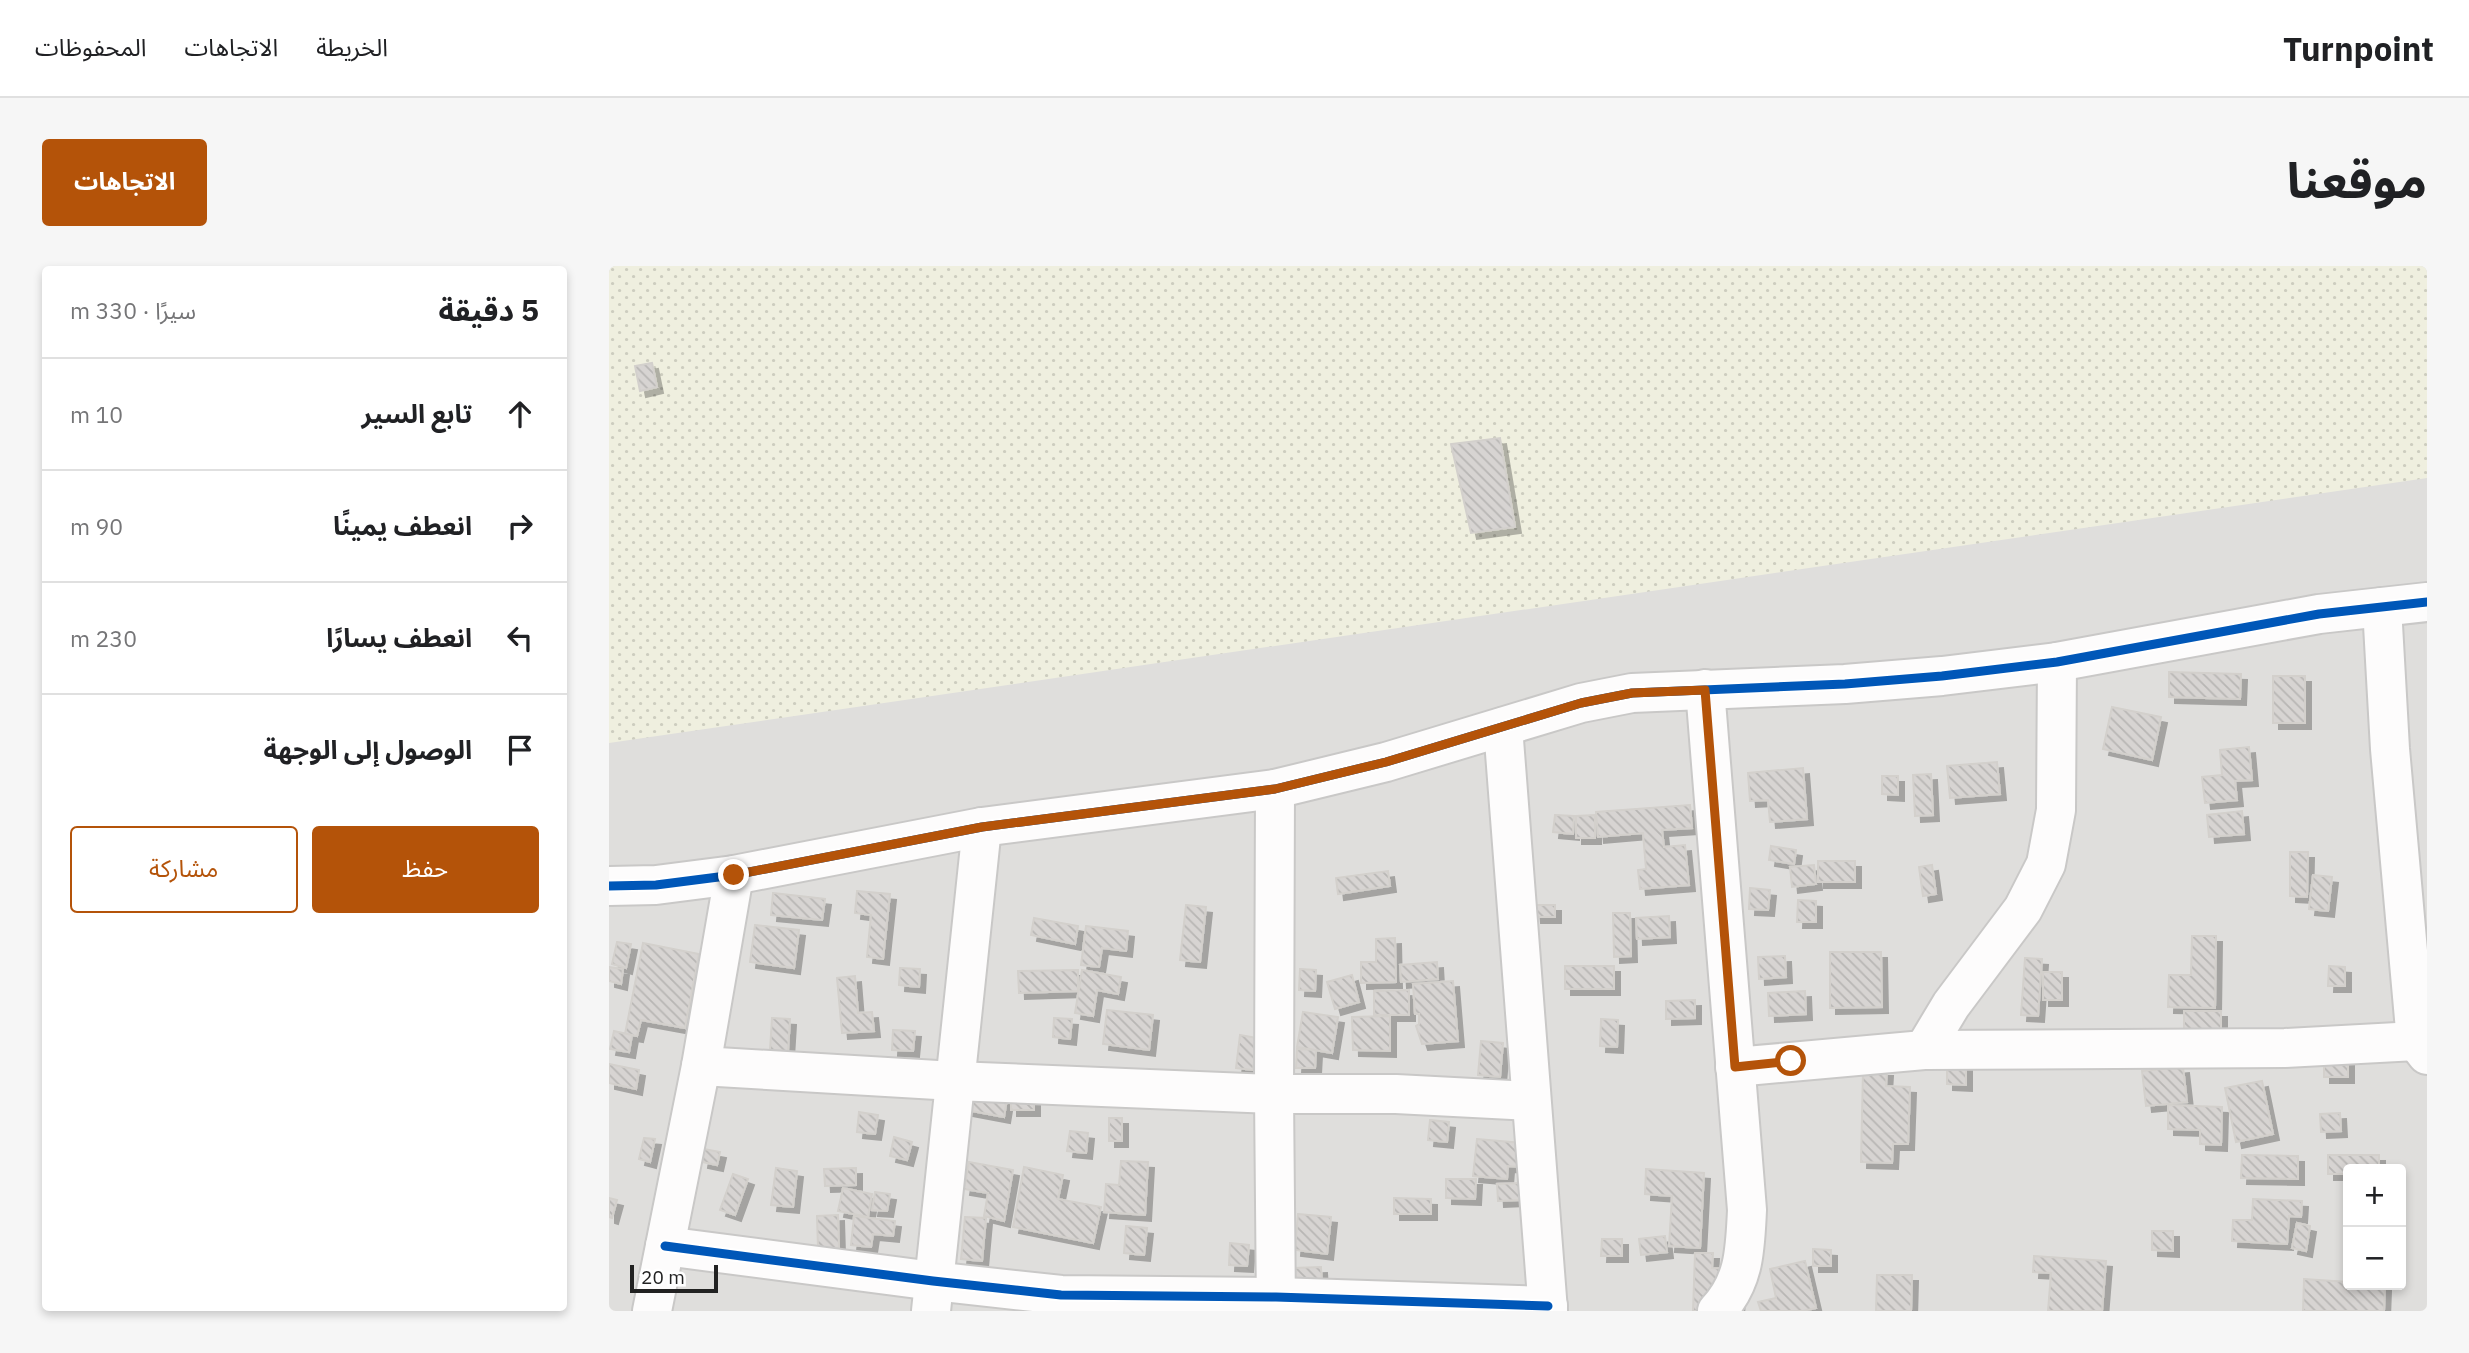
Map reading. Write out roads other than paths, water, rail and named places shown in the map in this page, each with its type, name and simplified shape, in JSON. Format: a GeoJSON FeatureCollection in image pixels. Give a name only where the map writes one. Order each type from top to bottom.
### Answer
{"type":"FeatureCollection","features":[{"type":"Feature","properties":{"kind":"street"},"geometry":{"type":"LineString","coordinates":[[609,886],[656,885],[734,875],[982,827],[1275,789],[1386,762],[1581,703],[1632,693],[1859,683],[1942,676],[2057,662],[2319,614],[2427,602]]}},
{"type":"Feature","properties":{"kind":"street"},"geometry":{"type":"LineString","coordinates":[[1735,1067],[1924,1050],[2421,1048],[2390,749],[2382,607]]}},
{"type":"Feature","properties":{"kind":"street"},"geometry":{"type":"LineString","coordinates":[[1924,1050],[1951,1006],[2023,909],[2046,864],[2056,810],[2057,662]]}},
{"type":"Feature","properties":{"kind":"street"},"geometry":{"type":"LineString","coordinates":[[1705,690],[1747,1210],[1744,1255],[1738,1280],[1717,1311]]}},
{"type":"Feature","properties":{"kind":"street"},"geometry":{"type":"LineString","coordinates":[[665,1247],[932,1296],[1061,1294],[1276,1304],[1548,1309],[1503,727]]}},
{"type":"Feature","properties":{"kind":"street"},"geometry":{"type":"LineString","coordinates":[[1275,789],[1276,1304]]}},
{"type":"Feature","properties":{"kind":"street"},"geometry":{"type":"LineString","coordinates":[[932,1296],[982,827]]}},
{"type":"Feature","properties":{"kind":"street"},"geometry":{"type":"LineString","coordinates":[[652,1311],[701,1066],[734,875]]}},
{"type":"Feature","properties":{"kind":"street"},"geometry":{"type":"LineString","coordinates":[[701,1066],[954,1081],[1274,1094],[1396,1094],[1531,1101]]}}]}
